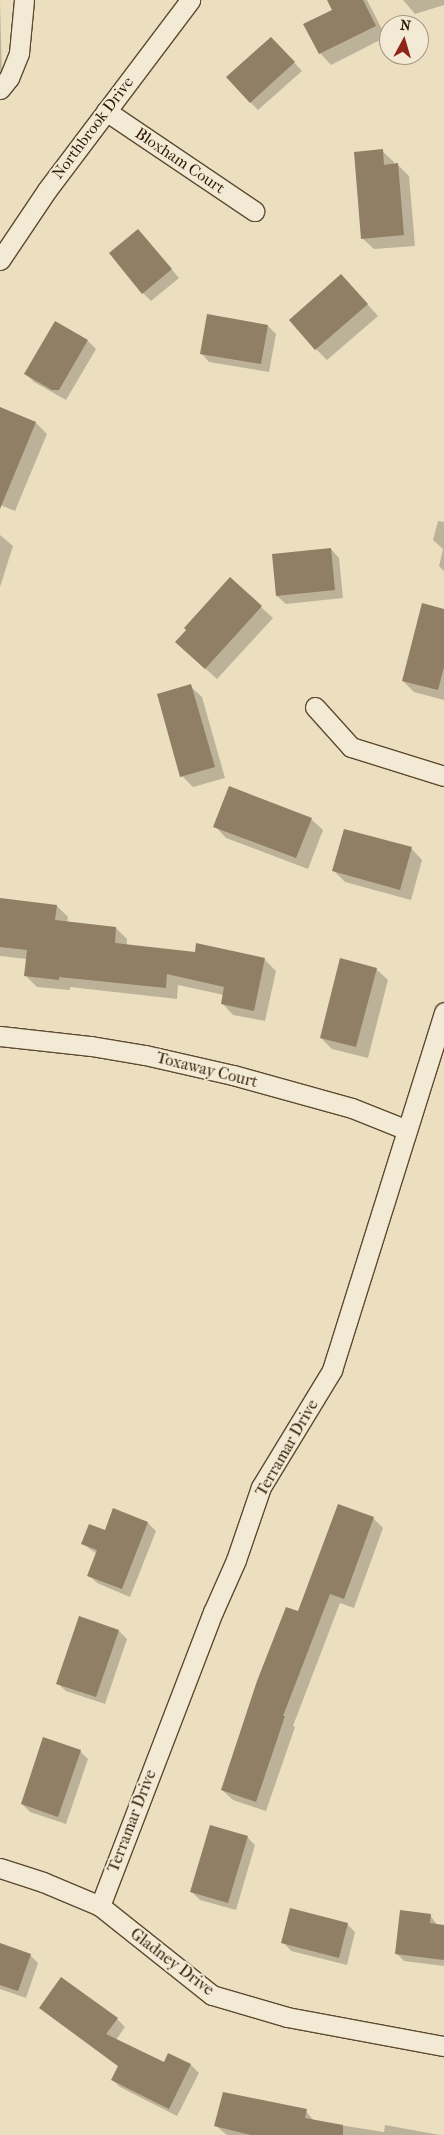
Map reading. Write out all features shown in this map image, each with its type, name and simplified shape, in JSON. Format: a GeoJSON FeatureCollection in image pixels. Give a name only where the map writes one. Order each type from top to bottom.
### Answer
{"type":"FeatureCollection","features":[{"type":"Feature","properties":{"kind":"street"},"geometry":{"type":"LineString","coordinates":[[0,89],[9,78],[19,53],[24,0]]}},
{"type":"Feature","properties":{"kind":"street","name":"Northbrook Drive"},"geometry":{"type":"LineString","coordinates":[[0,260],[47,190],[190,0]]}},
{"type":"Feature","properties":{"kind":"street","name":"Bloxham Court"},"geometry":{"type":"LineString","coordinates":[[106,111],[254,211]]}},
{"type":"Feature","properties":{"kind":"street"},"geometry":{"type":"LineString","coordinates":[[315,707],[351,747],[444,776]]}},
{"type":"Feature","properties":{"kind":"street","name":"Terramar Drive"},"geometry":{"type":"LineString","coordinates":[[100,1906],[213,1612],[236,1560],[261,1487],[332,1370],[444,1012]]}},
{"type":"Feature","properties":{"kind":"street","name":"Toxaway Court"},"geometry":{"type":"LineString","coordinates":[[0,1036],[91,1046],[153,1057],[232,1075],[352,1108],[408,1130]]}},
{"type":"Feature","properties":{"kind":"street","name":"Gladney Drive"},"geometry":{"type":"LineString","coordinates":[[0,1868],[43,1882],[100,1906],[212,1995],[287,2016],[444,2046]]}},
{"type":"Feature","properties":{"kind":"building"},"geometry":{"type":"Polygon","coordinates":[[[327,0],[363,0],[376,26],[319,54],[303,24],[332,10],[327,0]]]}},
{"type":"Feature","properties":{"kind":"building"},"geometry":{"type":"Polygon","coordinates":[[[271,37],[295,62],[250,103],[226,77],[271,37]]]}},
{"type":"Feature","properties":{"kind":"building"},"geometry":{"type":"Polygon","coordinates":[[[383,149],[384,165],[398,163],[404,235],[361,239],[354,152],[383,149]]]}},
{"type":"Feature","properties":{"kind":"building"},"geometry":{"type":"Polygon","coordinates":[[[138,229],[172,269],[142,294],[109,253],[138,229]]]}},
{"type":"Feature","properties":{"kind":"building"},"geometry":{"type":"Polygon","coordinates":[[[341,274],[368,304],[315,350],[289,320],[341,274]]]}},
{"type":"Feature","properties":{"kind":"building"},"geometry":{"type":"Polygon","coordinates":[[[207,314],[268,325],[261,364],[200,354],[207,314]]]}},
{"type":"Feature","properties":{"kind":"building"},"geometry":{"type":"Polygon","coordinates":[[[55,321],[88,340],[59,390],[52,390],[24,374],[55,321]]]}},
{"type":"Feature","properties":{"kind":"building"},"geometry":{"type":"Polygon","coordinates":[[[0,407],[36,422],[0,509],[0,407]]]}},
{"type":"Feature","properties":{"kind":"building"},"geometry":{"type":"Polygon","coordinates":[[[331,548],[335,590],[276,596],[272,554],[331,548]]]}},
{"type":"Feature","properties":{"kind":"building"},"geometry":{"type":"Polygon","coordinates":[[[230,577],[262,606],[205,669],[175,642],[186,630],[184,628],[230,577]]]}},
{"type":"Feature","properties":{"kind":"building"},"geometry":{"type":"Polygon","coordinates":[[[422,603],[444,609],[444,667],[438,690],[402,681],[422,603]]]}},
{"type":"Feature","properties":{"kind":"building"},"geometry":{"type":"Polygon","coordinates":[[[191,684],[215,767],[180,777],[157,694],[191,684]]]}},
{"type":"Feature","properties":{"kind":"building"},"geometry":{"type":"Polygon","coordinates":[[[229,786],[312,818],[296,858],[213,827],[229,786]]]}},
{"type":"Feature","properties":{"kind":"building"},"geometry":{"type":"Polygon","coordinates":[[[344,829],[412,847],[400,890],[332,871],[344,829]]]}},
{"type":"Feature","properties":{"kind":"building"},"geometry":{"type":"Polygon","coordinates":[[[0,898],[57,905],[55,920],[116,927],[115,943],[195,952],[196,943],[265,958],[254,1011],[221,1004],[224,987],[167,974],[166,988],[59,977],[59,980],[24,976],[27,950],[0,947],[0,898]]]}},
{"type":"Feature","properties":{"kind":"building"},"geometry":{"type":"Polygon","coordinates":[[[340,958],[377,968],[356,1047],[320,1038],[340,958]]]}},
{"type":"Feature","properties":{"kind":"building"},"geometry":{"type":"Polygon","coordinates":[[[338,1504],[374,1517],[344,1599],[330,1594],[283,1716],[285,1716],[256,1802],[221,1790],[257,1681],[286,1607],[298,1611],[338,1504]]]}},
{"type":"Feature","properties":{"kind":"building"},"geometry":{"type":"Polygon","coordinates":[[[113,1508],[148,1522],[122,1589],[87,1576],[97,1550],[81,1544],[89,1524],[105,1530],[113,1508]]]}},
{"type":"Feature","properties":{"kind":"building"},"geometry":{"type":"Polygon","coordinates":[[[79,1616],[119,1630],[96,1697],[56,1684],[79,1616]]]}},
{"type":"Feature","properties":{"kind":"building"},"geometry":{"type":"Polygon","coordinates":[[[43,1737],[81,1750],[58,1817],[21,1804],[43,1737]]]}},
{"type":"Feature","properties":{"kind":"building"},"geometry":{"type":"Polygon","coordinates":[[[210,1825],[248,1836],[228,1903],[190,1892],[210,1825]]]}},
{"type":"Feature","properties":{"kind":"building"},"geometry":{"type":"Polygon","coordinates":[[[290,1908],[348,1923],[339,1958],[281,1943],[290,1908]]]}},
{"type":"Feature","properties":{"kind":"building"},"geometry":{"type":"Polygon","coordinates":[[[400,1910],[431,1914],[430,1923],[444,1925],[444,1960],[395,1954],[400,1910]]]}},
{"type":"Feature","properties":{"kind":"building"},"geometry":{"type":"Polygon","coordinates":[[[0,1943],[31,1954],[18,1991],[0,1985],[0,1943]]]}},
{"type":"Feature","properties":{"kind":"building"},"geometry":{"type":"Polygon","coordinates":[[[61,1977],[118,2018],[106,2034],[164,2062],[168,2053],[191,2064],[169,2109],[111,2080],[118,2066],[39,2008],[61,1977]]]}},
{"type":"Feature","properties":{"kind":"building"},"geometry":{"type":"Polygon","coordinates":[[[223,2092],[307,2109],[305,2118],[343,2125],[343,2135],[251,2135],[214,2126],[223,2092]]]}}]}
